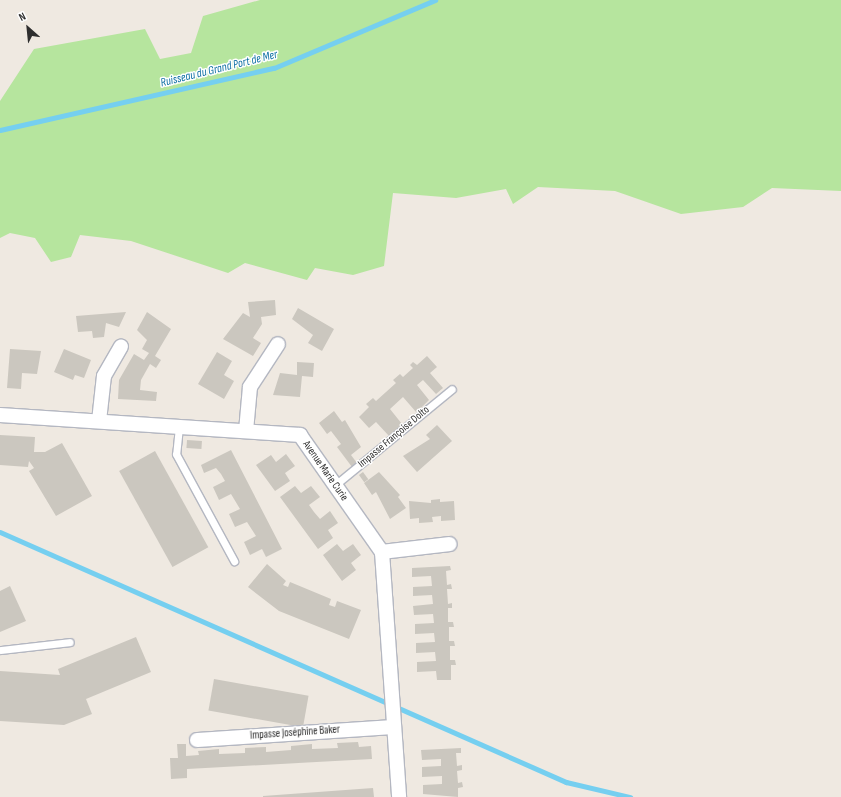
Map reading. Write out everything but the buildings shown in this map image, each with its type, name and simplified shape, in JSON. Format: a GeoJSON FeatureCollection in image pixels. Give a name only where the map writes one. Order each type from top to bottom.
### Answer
{"type":"FeatureCollection","features":[{"type":"Feature","properties":{"kind":"street"},"geometry":{"type":"LineString","coordinates":[[246,431],[250,387],[278,344]]}},
{"type":"Feature","properties":{"kind":"street"},"geometry":{"type":"LineString","coordinates":[[99,422],[104,376],[121,346]]}},
{"type":"Feature","properties":{"kind":"street","name":"Avenue Marie Curie"},"geometry":{"type":"LineString","coordinates":[[0,415],[300,435],[382,552]]}},
{"type":"Feature","properties":{"kind":"street"},"geometry":{"type":"LineString","coordinates":[[399,797],[382,552],[450,544]]}},
{"type":"Feature","properties":{"kind":"street","name":"Impasse Joséphine Baker"},"geometry":{"type":"LineString","coordinates":[[197,740],[394,726]]}},
{"type":"Feature","properties":{"kind":"lane","name":"Impasse Françoise Dolto"},"geometry":{"type":"LineString","coordinates":[[335,485],[452,389]]}},
{"type":"Feature","properties":{"kind":"lane"},"geometry":{"type":"LineString","coordinates":[[179,427],[176,454],[234,561]]}},
{"type":"Feature","properties":{"kind":"lane"},"geometry":{"type":"LineString","coordinates":[[0,650],[70,642]]}},
{"type":"Feature","properties":{"kind":"green space"},"geometry":{"type":"Polygon","coordinates":[[[260,0],[841,0],[841,191],[772,188],[743,207],[681,214],[615,191],[538,187],[513,204],[506,189],[456,198],[393,193],[384,266],[353,275],[315,268],[307,280],[245,263],[228,273],[131,241],[80,235],[71,257],[51,262],[35,238],[10,233],[0,238],[0,101],[34,49],[145,29],[160,59],[191,53],[203,16],[260,0]]]}},
{"type":"Feature","properties":{"kind":"waterway","name":"Ruisseau du Grand Port de Mer"},"geometry":{"type":"LineString","coordinates":[[0,130],[274,68],[435,0]]}},
{"type":"Feature","properties":{"kind":"waterway"},"geometry":{"type":"LineString","coordinates":[[0,532],[566,782],[630,797]]}}]}
